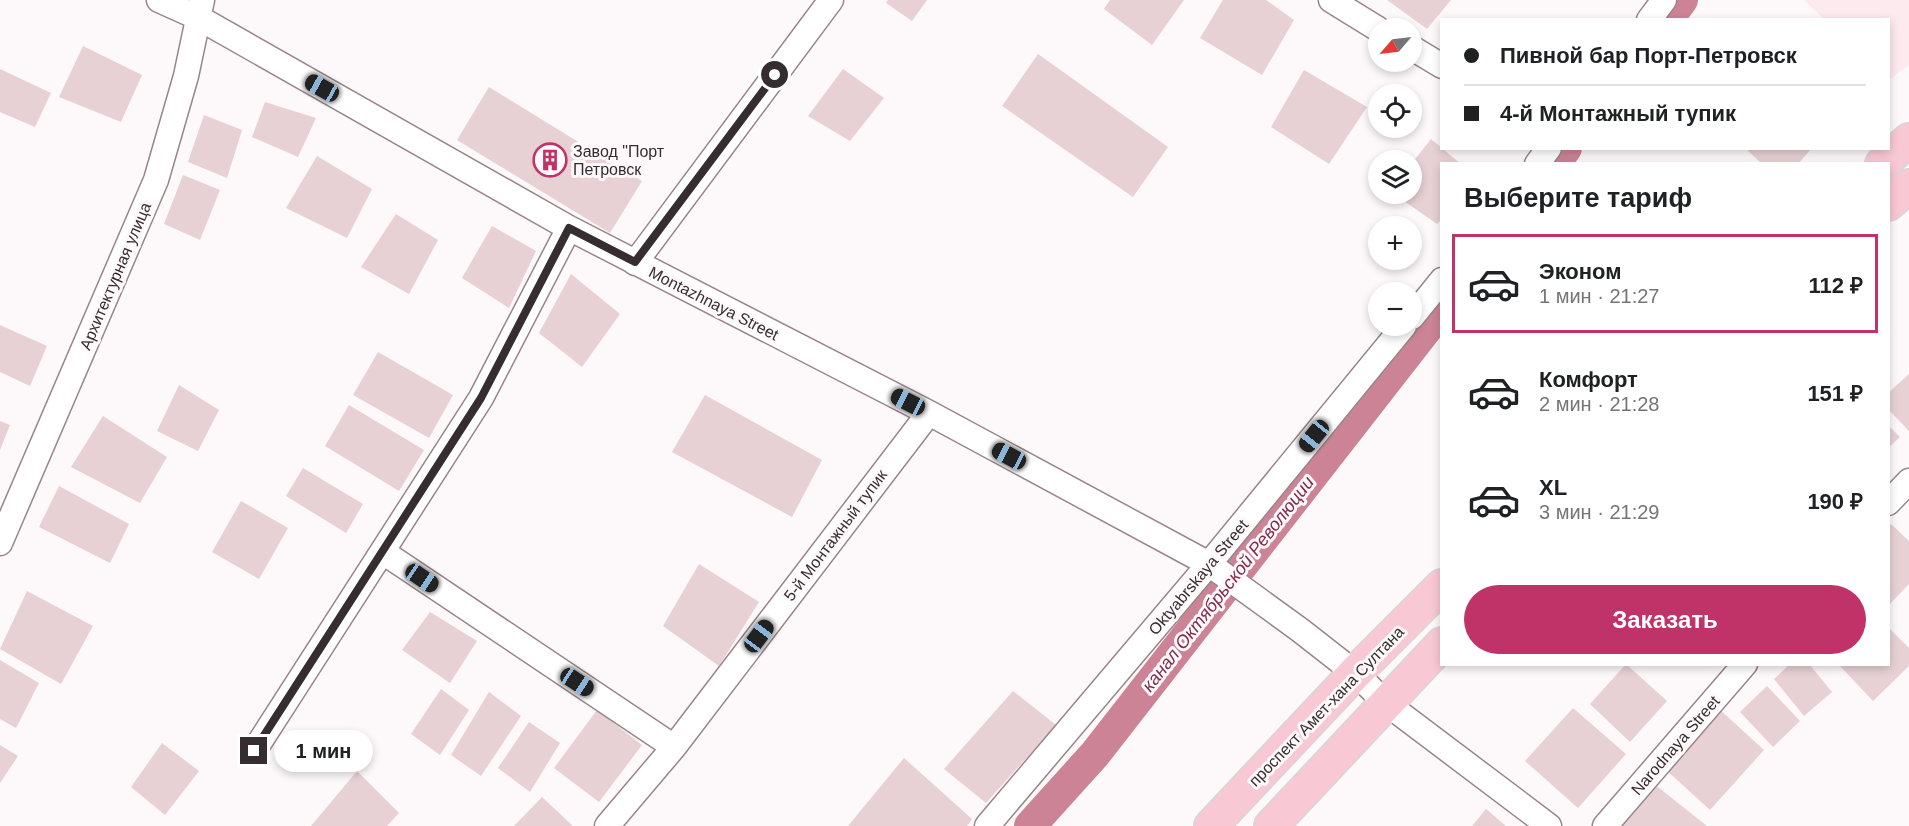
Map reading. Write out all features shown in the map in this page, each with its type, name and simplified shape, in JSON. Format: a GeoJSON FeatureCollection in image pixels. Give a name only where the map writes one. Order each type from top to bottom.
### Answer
{"type":"FeatureCollection","features":[{"type":"Feature","properties":{"kind":"main road"},"geometry":{"type":"LineString","coordinates":[[1884,162],[1909,140]]}},
{"type":"Feature","properties":{"kind":"main road"},"geometry":{"type":"LineString","coordinates":[[1890,202],[1909,186]]}},
{"type":"Feature","properties":{"kind":"main road","name":"проспект Амет-хана Султана"},"geometry":{"type":"LineString","coordinates":[[1211,826],[1355,673],[1440,588]]}},
{"type":"Feature","properties":{"kind":"main road"},"geometry":{"type":"LineString","coordinates":[[1271,826],[1440,646]]}},
{"type":"Feature","properties":{"kind":"street","name":"Montazhnaya Street"},"geometry":{"type":"LineString","coordinates":[[159,0],[201,9],[569,228],[929,413],[1209,564],[1300,630],[1355,673],[1386,703],[1549,826]]}},
{"type":"Feature","properties":{"kind":"street"},"geometry":{"type":"LineString","coordinates":[[635,262],[831,0]]}},
{"type":"Feature","properties":{"kind":"street"},"geometry":{"type":"LineString","coordinates":[[1331,0],[1368,22]]}},
{"type":"Feature","properties":{"kind":"street"},"geometry":{"type":"LineString","coordinates":[[1650,18],[1664,0]]}},
{"type":"Feature","properties":{"kind":"street","name":"Архитектурная улица"},"geometry":{"type":"LineString","coordinates":[[0,543],[156,180],[174,121],[201,9]]}},
{"type":"Feature","properties":{"kind":"street"},"geometry":{"type":"LineString","coordinates":[[1422,54],[1440,65]]}},
{"type":"Feature","properties":{"kind":"street"},"geometry":{"type":"LineString","coordinates":[[254,751],[481,398],[569,228]]}},
{"type":"Feature","properties":{"kind":"street"},"geometry":{"type":"LineString","coordinates":[[1422,305],[1440,282]]}},
{"type":"Feature","properties":{"kind":"street","name":"Oktyabrskaya Street"},"geometry":{"type":"LineString","coordinates":[[987,826],[1209,564],[1396,336]]}},
{"type":"Feature","properties":{"kind":"street","name":"5-й Монтажный тупик"},"geometry":{"type":"LineString","coordinates":[[607,826],[674,747],[929,413]]}},
{"type":"Feature","properties":{"kind":"street"},"geometry":{"type":"LineString","coordinates":[[1890,501],[1909,481]]}},
{"type":"Feature","properties":{"kind":"street"},"geometry":{"type":"LineString","coordinates":[[383,552],[674,747]]}},
{"type":"Feature","properties":{"kind":"street","name":"Narodnaya Street"},"geometry":{"type":"LineString","coordinates":[[1605,826],[1743,666]]}},
{"type":"Feature","properties":{"kind":"shaded area"},"geometry":{"type":"Polygon","coordinates":[[[1804,0],[1909,0],[1909,65],[1890,79],[1890,18],[1823,18],[1804,0]]]}},
{"type":"Feature","properties":{"kind":"building"},"geometry":{"type":"Polygon","coordinates":[[[888,0],[927,0],[912,21],[886,3],[888,0]]]}},
{"type":"Feature","properties":{"kind":"building"},"geometry":{"type":"Polygon","coordinates":[[[1110,0],[1184,0],[1152,45],[1104,9],[1110,0]]]}},
{"type":"Feature","properties":{"kind":"building"},"geometry":{"type":"Polygon","coordinates":[[[1223,0],[1266,0],[1294,20],[1262,75],[1200,38],[1223,0]]]}},
{"type":"Feature","properties":{"kind":"building"},"geometry":{"type":"Polygon","coordinates":[[[1387,0],[1451,0],[1427,29],[1422,25],[1422,18],[1412,18],[1387,0]]]}},
{"type":"Feature","properties":{"kind":"building"},"geometry":{"type":"Polygon","coordinates":[[[83,46],[142,75],[121,122],[59,97],[83,46]]]}},
{"type":"Feature","properties":{"kind":"building"},"geometry":{"type":"Polygon","coordinates":[[[1038,54],[1168,147],[1133,197],[1002,106],[1038,54]]]}},
{"type":"Feature","properties":{"kind":"building"},"geometry":{"type":"Polygon","coordinates":[[[0,69],[51,93],[35,127],[0,112],[0,69]]]}},
{"type":"Feature","properties":{"kind":"building"},"geometry":{"type":"Polygon","coordinates":[[[843,69],[884,98],[850,141],[808,116],[843,69]]]}},
{"type":"Feature","properties":{"kind":"building"},"geometry":{"type":"Polygon","coordinates":[[[1304,70],[1367,107],[1329,164],[1271,127],[1304,70]]]}},
{"type":"Feature","properties":{"kind":"building","name":"Завод \"Порт Петровск"},"geometry":{"type":"Polygon","coordinates":[[[489,87],[642,181],[610,233],[457,140],[489,87]]]}},
{"type":"Feature","properties":{"kind":"building"},"geometry":{"type":"Polygon","coordinates":[[[265,102],[316,118],[298,157],[252,137],[265,102]]]}},
{"type":"Feature","properties":{"kind":"building"},"geometry":{"type":"Polygon","coordinates":[[[204,115],[242,130],[227,178],[188,162],[204,115]]]}},
{"type":"Feature","properties":{"kind":"building"},"geometry":{"type":"Polygon","coordinates":[[[1431,139],[1440,146],[1440,150],[1444,150],[1459,162],[1440,162],[1440,221],[1437,224],[1408,204],[1422,204],[1422,150],[1431,139]]]}},
{"type":"Feature","properties":{"kind":"building"},"geometry":{"type":"Polygon","coordinates":[[[1747,150],[1810,150],[1800,162],[1760,162],[1747,150]]]}},
{"type":"Feature","properties":{"kind":"building"},"geometry":{"type":"Polygon","coordinates":[[[317,156],[372,189],[347,238],[286,208],[317,156]]]}},
{"type":"Feature","properties":{"kind":"building"},"geometry":{"type":"Polygon","coordinates":[[[183,175],[220,190],[200,240],[164,224],[183,175]]]}},
{"type":"Feature","properties":{"kind":"building"},"geometry":{"type":"Polygon","coordinates":[[[396,214],[438,240],[409,294],[361,267],[396,214]]]}},
{"type":"Feature","properties":{"kind":"building"},"geometry":{"type":"Polygon","coordinates":[[[492,226],[536,251],[509,308],[462,278],[492,226]]]}},
{"type":"Feature","properties":{"kind":"building"},"geometry":{"type":"Polygon","coordinates":[[[571,274],[620,314],[582,367],[539,333],[571,274]]]}},
{"type":"Feature","properties":{"kind":"building"},"geometry":{"type":"Polygon","coordinates":[[[0,325],[47,346],[30,386],[0,372],[0,325]]]}},
{"type":"Feature","properties":{"kind":"building"},"geometry":{"type":"Polygon","coordinates":[[[378,352],[453,395],[429,438],[353,395],[378,352]]]}},
{"type":"Feature","properties":{"kind":"building"},"geometry":{"type":"Polygon","coordinates":[[[1909,374],[1909,431],[1890,411],[1890,391],[1909,374]]]}},
{"type":"Feature","properties":{"kind":"building"},"geometry":{"type":"Polygon","coordinates":[[[179,385],[219,410],[198,451],[157,431],[179,385]]]}},
{"type":"Feature","properties":{"kind":"building"},"geometry":{"type":"Polygon","coordinates":[[[705,395],[822,460],[792,517],[672,452],[705,395]]]}},
{"type":"Feature","properties":{"kind":"building"},"geometry":{"type":"Polygon","coordinates":[[[349,405],[424,450],[399,491],[325,446],[349,405]]]}},
{"type":"Feature","properties":{"kind":"building"},"geometry":{"type":"Polygon","coordinates":[[[103,416],[167,457],[140,503],[71,467],[103,416]]]}},
{"type":"Feature","properties":{"kind":"building"},"geometry":{"type":"Polygon","coordinates":[[[0,421],[10,425],[0,450],[0,421]]]}},
{"type":"Feature","properties":{"kind":"building"},"geometry":{"type":"Polygon","coordinates":[[[1890,427],[1900,437],[1890,446],[1890,427]]]}},
{"type":"Feature","properties":{"kind":"building"},"geometry":{"type":"Polygon","coordinates":[[[303,468],[363,504],[346,533],[286,496],[303,468]]]}},
{"type":"Feature","properties":{"kind":"building"},"geometry":{"type":"Polygon","coordinates":[[[59,486],[129,524],[110,563],[39,527],[59,486]]]}},
{"type":"Feature","properties":{"kind":"building"},"geometry":{"type":"Polygon","coordinates":[[[241,501],[288,528],[259,579],[212,552],[241,501]]]}},
{"type":"Feature","properties":{"kind":"building"},"geometry":{"type":"Polygon","coordinates":[[[1890,525],[1909,541],[1909,584],[1890,604],[1890,525]]]}},
{"type":"Feature","properties":{"kind":"building"},"geometry":{"type":"Polygon","coordinates":[[[699,564],[759,602],[719,666],[663,626],[699,564]]]}},
{"type":"Feature","properties":{"kind":"building"},"geometry":{"type":"Polygon","coordinates":[[[27,591],[93,626],[61,684],[0,649],[27,591]]]}},
{"type":"Feature","properties":{"kind":"building"},"geometry":{"type":"Polygon","coordinates":[[[430,612],[477,641],[450,683],[402,650],[430,612]]]}},
{"type":"Feature","properties":{"kind":"building"},"geometry":{"type":"Polygon","coordinates":[[[1890,629],[1909,648],[1909,666],[1873,701],[1840,666],[1890,666],[1890,629]]]}},
{"type":"Feature","properties":{"kind":"building"},"geometry":{"type":"Polygon","coordinates":[[[0,660],[39,683],[16,728],[0,719],[0,660]]]}},
{"type":"Feature","properties":{"kind":"building"},"geometry":{"type":"Polygon","coordinates":[[[1624,666],[1628,666],[1667,701],[1630,742],[1590,704],[1624,666]]]}},
{"type":"Feature","properties":{"kind":"building"},"geometry":{"type":"Polygon","coordinates":[[[1788,666],[1811,666],[1832,692],[1804,716],[1774,679],[1788,666]]]}},
{"type":"Feature","properties":{"kind":"building"},"geometry":{"type":"Polygon","coordinates":[[[1767,686],[1800,721],[1773,747],[1740,712],[1767,686]]]}},
{"type":"Feature","properties":{"kind":"building"},"geometry":{"type":"Polygon","coordinates":[[[441,689],[469,710],[440,755],[411,734],[441,689]]]}},
{"type":"Feature","properties":{"kind":"building"},"geometry":{"type":"Polygon","coordinates":[[[1013,691],[1056,725],[986,803],[944,769],[1013,691]]]}},
{"type":"Feature","properties":{"kind":"building"},"geometry":{"type":"Polygon","coordinates":[[[489,692],[521,716],[481,776],[451,755],[489,692]]]}},
{"type":"Feature","properties":{"kind":"building"},"geometry":{"type":"Polygon","coordinates":[[[1573,708],[1626,754],[1578,808],[1525,761],[1573,708]]]}},
{"type":"Feature","properties":{"kind":"building"},"geometry":{"type":"Polygon","coordinates":[[[1718,708],[1764,750],[1710,810],[1664,768],[1718,708]]]}},
{"type":"Feature","properties":{"kind":"building"},"geometry":{"type":"Polygon","coordinates":[[[597,710],[642,745],[599,802],[554,768],[597,710]]]}},
{"type":"Feature","properties":{"kind":"building"},"geometry":{"type":"Polygon","coordinates":[[[529,722],[560,743],[530,792],[498,768],[529,722]]]}},
{"type":"Feature","properties":{"kind":"building"},"geometry":{"type":"Polygon","coordinates":[[[162,743],[199,771],[165,815],[131,787],[162,743]]]}},
{"type":"Feature","properties":{"kind":"building"},"geometry":{"type":"Polygon","coordinates":[[[0,745],[18,756],[0,783],[0,745]]]}},
{"type":"Feature","properties":{"kind":"building"},"geometry":{"type":"Polygon","coordinates":[[[904,758],[972,819],[967,826],[848,826],[904,758]]]}},
{"type":"Feature","properties":{"kind":"building"},"geometry":{"type":"Polygon","coordinates":[[[357,771],[399,813],[387,826],[311,826],[357,771]]]}},
{"type":"Feature","properties":{"kind":"building"},"geometry":{"type":"Polygon","coordinates":[[[1654,784],[1707,826],[1620,826],[1654,784]]]}},
{"type":"Feature","properties":{"kind":"building"},"geometry":{"type":"Polygon","coordinates":[[[542,797],[573,826],[514,826],[542,797]]]}},
{"type":"Feature","properties":{"kind":"building"},"geometry":{"type":"Polygon","coordinates":[[[1486,809],[1506,826],[1472,826],[1486,809]]]}},
{"type":"Feature","properties":{"kind":"waterway","name":"канал Октябрьской Революции"},"geometry":{"type":"LineString","coordinates":[[1668,18],[1682,0]]}},
{"type":"Feature","properties":{"kind":"waterway","name":"канал Октябрьской Революции"},"geometry":{"type":"LineString","coordinates":[[1556,162],[1565,150]]}},
{"type":"Feature","properties":{"kind":"waterway","name":"канал Октябрьской Революции"},"geometry":{"type":"LineString","coordinates":[[1030,826],[1095,754],[1440,312]]}},
{"type":"Feature","properties":{"kind":"place","name":"Завод \"Порт Петровск"},"geometry":{"type":"Point","coordinates":[550,160]}},
{"type":"Feature","properties":{"kind":"route"},"geometry":{"type":"LineString","coordinates":[[254,751],[481,398],[569,228],[635,262],[775,75]]}}]}
